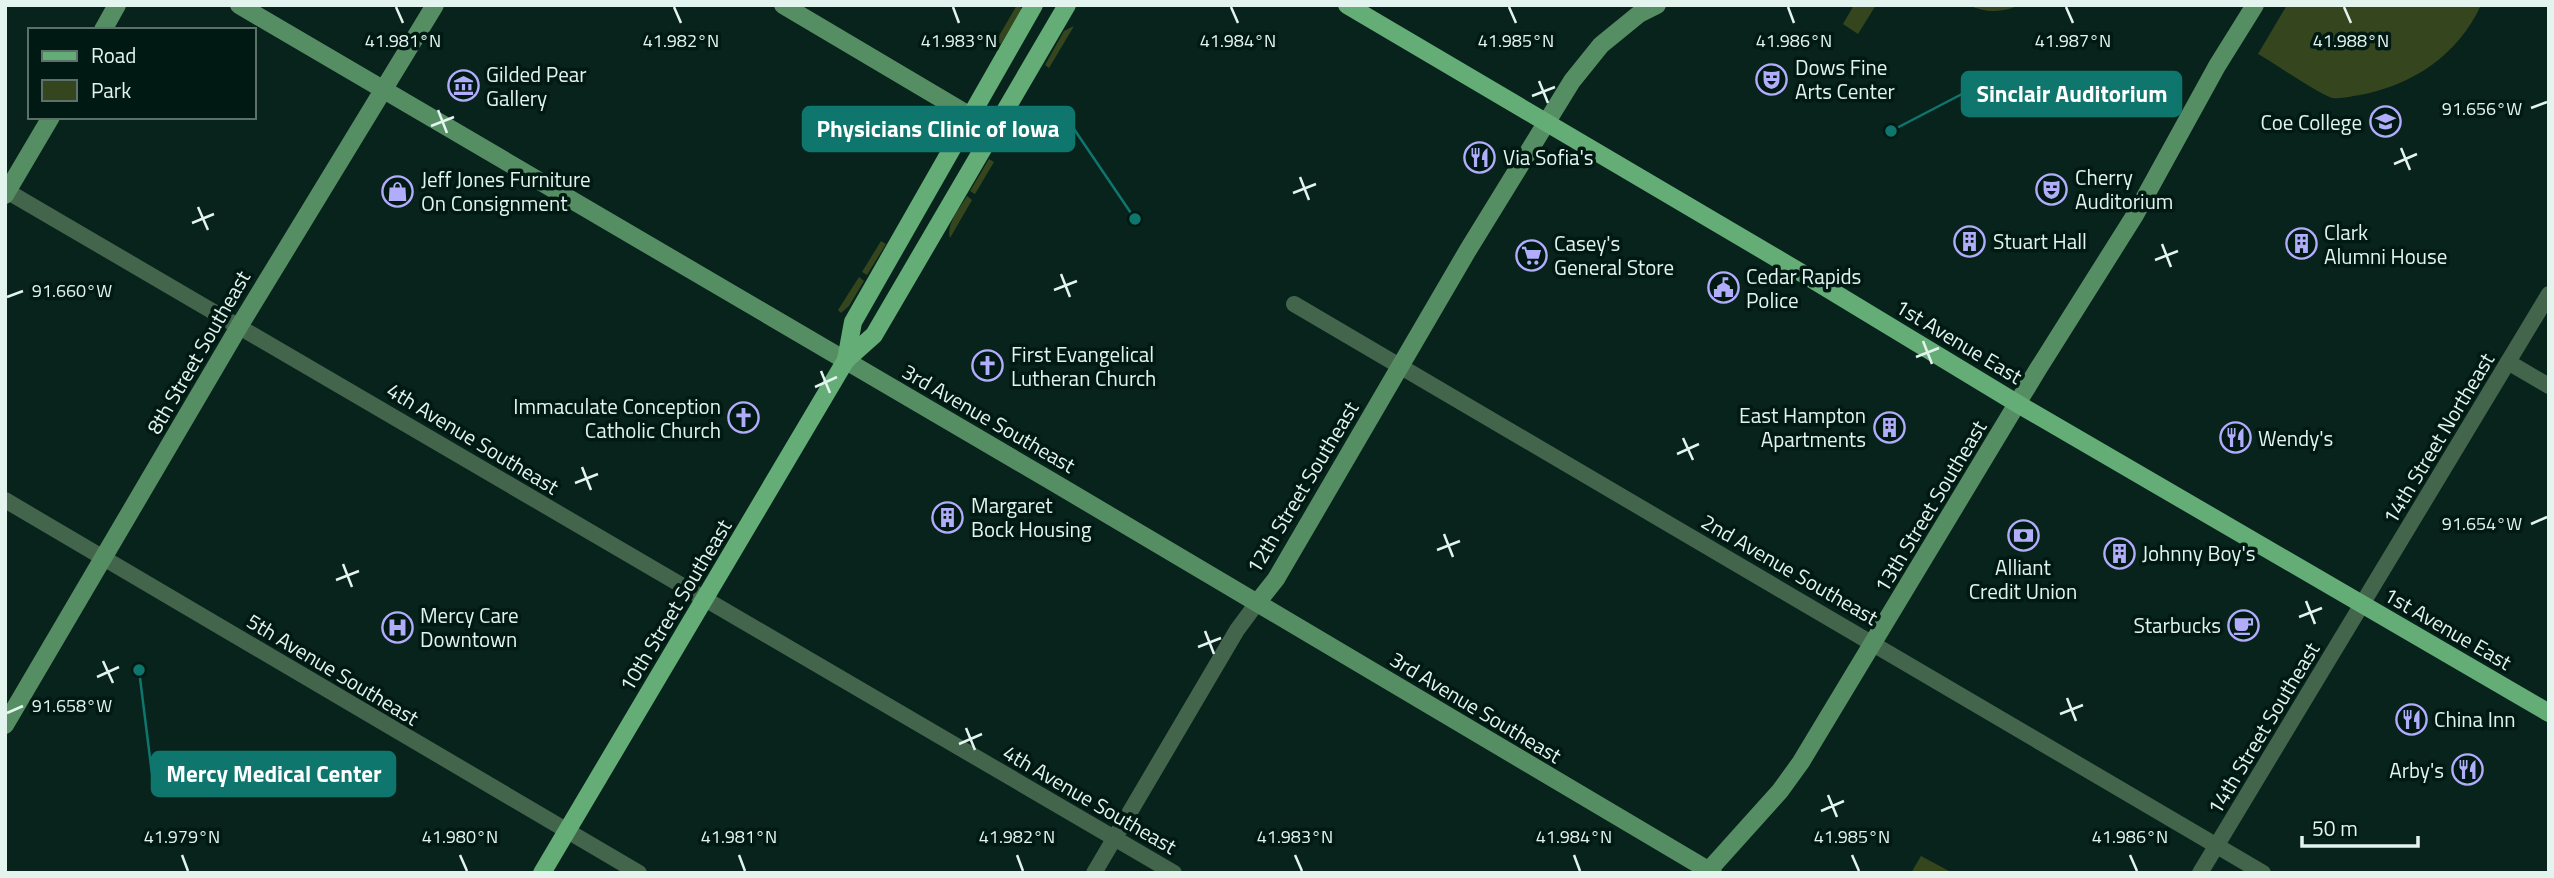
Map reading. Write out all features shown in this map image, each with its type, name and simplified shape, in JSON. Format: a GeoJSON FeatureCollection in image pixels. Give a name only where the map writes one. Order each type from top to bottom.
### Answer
{"type":"FeatureCollection","features":[{"type":"Feature","properties":{"kind":"main road"},"geometry":{"type":"LineString","coordinates":[[104,28],[117,5]]}},
{"type":"Feature","properties":{"kind":"main road","name":"3rd Avenue Southeast"},"geometry":{"type":"LineString","coordinates":[[239,5],[846,360],[1711,872]]}},
{"type":"Feature","properties":{"kind":"main road","name":"8th Street Southeast"},"geometry":{"type":"LineString","coordinates":[[5,725],[240,325],[435,5]]}},
{"type":"Feature","properties":{"kind":"main road"},"geometry":{"type":"LineString","coordinates":[[783,5],[994,130]]}},
{"type":"Feature","properties":{"kind":"main road","name":"10th Street Southeast"},"geometry":{"type":"LineString","coordinates":[[846,360],[853,323],[1034,5]]}},
{"type":"Feature","properties":{"kind":"main road","name":"10th Street Southeast"},"geometry":{"type":"LineString","coordinates":[[542,873],[846,360],[874,335],[1067,5]]}},
{"type":"Feature","properties":{"kind":"main road","name":"12th Street Southeast"},"geometry":{"type":"LineString","coordinates":[[1257,603],[1276,579],[1545,121],[1601,44],[1639,14],[1657,5]]}},
{"type":"Feature","properties":{"kind":"main road","name":"13th Street Southeast"},"geometry":{"type":"LineString","coordinates":[[1711,872],[1780,791],[1801,762],[2135,215],[2217,66],[2255,5]]}},
{"type":"Feature","properties":{"kind":"main road","name":"1st Avenue East"},"geometry":{"type":"LineString","coordinates":[[1358,8],[2018,404],[2549,713]]}},
{"type":"Feature","properties":{"kind":"main road"},"geometry":{"type":"LineString","coordinates":[[6,192],[50,119]]}},
{"type":"Feature","properties":{"kind":"street","name":"4th Avenue Southeast"},"geometry":{"type":"LineString","coordinates":[[6,192],[240,325],[1174,873]]}},
{"type":"Feature","properties":{"kind":"street","name":"14th Street Northeast"},"geometry":{"type":"LineString","coordinates":[[2363,604],[2549,294]]}},
{"type":"Feature","properties":{"kind":"street","name":"2nd Avenue Southeast"},"geometry":{"type":"LineString","coordinates":[[1294,304],[2263,873]]}},
{"type":"Feature","properties":{"kind":"street"},"geometry":{"type":"LineString","coordinates":[[2508,362],[2549,386]]}},
{"type":"Feature","properties":{"kind":"street","name":"5th Avenue Southeast"},"geometry":{"type":"LineString","coordinates":[[5,500],[639,873]]}},
{"type":"Feature","properties":{"kind":"street","name":"12th Street Southeast"},"geometry":{"type":"LineString","coordinates":[[1094,873],[1239,628],[1257,603]]}},
{"type":"Feature","properties":{"kind":"street","name":"14th Street Southeast"},"geometry":{"type":"LineString","coordinates":[[2200,873],[2363,604]]}},
{"type":"Feature","properties":{"kind":"green space"},"geometry":{"type":"Polygon","coordinates":[[[1017,5],[1020,5],[1021,10],[1001,44],[996,41],[1017,5]]]}},
{"type":"Feature","properties":{"kind":"green space"},"geometry":{"type":"Polygon","coordinates":[[[1854,5],[1876,5],[1858,34],[1843,24],[1854,5]]]}},
{"type":"Feature","properties":{"kind":"green space"},"geometry":{"type":"Polygon","coordinates":[[[1969,5],[2020,5],[1995,11],[1969,5]]]}},
{"type":"Feature","properties":{"kind":"green space"},"geometry":{"type":"Polygon","coordinates":[[[2287,5],[2481,5],[2460,39],[2432,65],[2398,84],[2360,95],[2333,98],[2258,54],[2287,5]]]}},
{"type":"Feature","properties":{"kind":"green space"},"geometry":{"type":"Polygon","coordinates":[[[1074,26],[1049,68],[1045,65],[1064,31],[1074,26]]]}},
{"type":"Feature","properties":{"kind":"green space"},"geometry":{"type":"Polygon","coordinates":[[[989,159],[994,162],[975,194],[970,191],[989,159]]]}},
{"type":"Feature","properties":{"kind":"green space"},"geometry":{"type":"Polygon","coordinates":[[[967,196],[972,200],[950,238],[952,222],[967,196]]]}},
{"type":"Feature","properties":{"kind":"green space"},"geometry":{"type":"Polygon","coordinates":[[[881,241],[886,244],[867,275],[862,272],[881,241]]]}},
{"type":"Feature","properties":{"kind":"green space"},"geometry":{"type":"Polygon","coordinates":[[[859,277],[864,281],[849,306],[841,313],[838,310],[859,277]]]}},
{"type":"Feature","properties":{"kind":"green space"},"geometry":{"type":"Polygon","coordinates":[[[1921,856],[1949,871],[1948,873],[1911,873],[1921,856]]]}},
{"type":"Feature","properties":{"kind":"place","name":"Dows Fine Arts Center"},"geometry":{"type":"Point","coordinates":[1772,79]}},
{"type":"Feature","properties":{"kind":"place","name":"Gilded Pear Gallery"},"geometry":{"type":"Point","coordinates":[463,86]}},
{"type":"Feature","properties":{"kind":"place","name":"Coe College"},"geometry":{"type":"Point","coordinates":[2385,122]}},
{"type":"Feature","properties":{"kind":"place","name":"Sinclair Auditorium"},"geometry":{"type":"Point","coordinates":[1891,131]}},
{"type":"Feature","properties":{"kind":"place","name":"Via Sofia's"},"geometry":{"type":"Point","coordinates":[1480,157]}},
{"type":"Feature","properties":{"kind":"place","name":"Cherry Auditorium"},"geometry":{"type":"Point","coordinates":[2052,189]}},
{"type":"Feature","properties":{"kind":"place","name":"Jeff Jones Furniture On Consignment"},"geometry":{"type":"Point","coordinates":[398,191]}},
{"type":"Feature","properties":{"kind":"place","name":"Physicians Clinic of Iowa"},"geometry":{"type":"Point","coordinates":[1135,219]}},
{"type":"Feature","properties":{"kind":"place","name":"Stuart Hall"},"geometry":{"type":"Point","coordinates":[1970,241]}},
{"type":"Feature","properties":{"kind":"place","name":"Clark Alumni House"},"geometry":{"type":"Point","coordinates":[2301,244]}},
{"type":"Feature","properties":{"kind":"place","name":"Casey's General Store"},"geometry":{"type":"Point","coordinates":[1531,255]}},
{"type":"Feature","properties":{"kind":"place","name":"Cedar Rapids Police"},"geometry":{"type":"Point","coordinates":[1723,288]}},
{"type":"Feature","properties":{"kind":"place","name":"First Evangelical Lutheran Church"},"geometry":{"type":"Point","coordinates":[988,366]}},
{"type":"Feature","properties":{"kind":"place","name":"Immaculate Conception Catholic Church"},"geometry":{"type":"Point","coordinates":[744,418]}},
{"type":"Feature","properties":{"kind":"place","name":"East Hampton Apartments"},"geometry":{"type":"Point","coordinates":[1889,427]}},
{"type":"Feature","properties":{"kind":"place","name":"Wendy's"},"geometry":{"type":"Point","coordinates":[2235,438]}},
{"type":"Feature","properties":{"kind":"place","name":"Margaret Bock Housing"},"geometry":{"type":"Point","coordinates":[948,517]}},
{"type":"Feature","properties":{"kind":"place","name":"Alliant Credit Union"},"geometry":{"type":"Point","coordinates":[2023,535]}},
{"type":"Feature","properties":{"kind":"place","name":"Johnny Boy's"},"geometry":{"type":"Point","coordinates":[2119,553]}},
{"type":"Feature","properties":{"kind":"place","name":"Starbucks"},"geometry":{"type":"Point","coordinates":[2244,625]}},
{"type":"Feature","properties":{"kind":"place","name":"Mercy Care Downtown"},"geometry":{"type":"Point","coordinates":[397,627]}},
{"type":"Feature","properties":{"kind":"place","name":"Mercy Medical Center"},"geometry":{"type":"Point","coordinates":[139,670]}},
{"type":"Feature","properties":{"kind":"place","name":"China Inn"},"geometry":{"type":"Point","coordinates":[2411,719]}},
{"type":"Feature","properties":{"kind":"place","name":"Arby's"},"geometry":{"type":"Point","coordinates":[2467,770]}}]}
